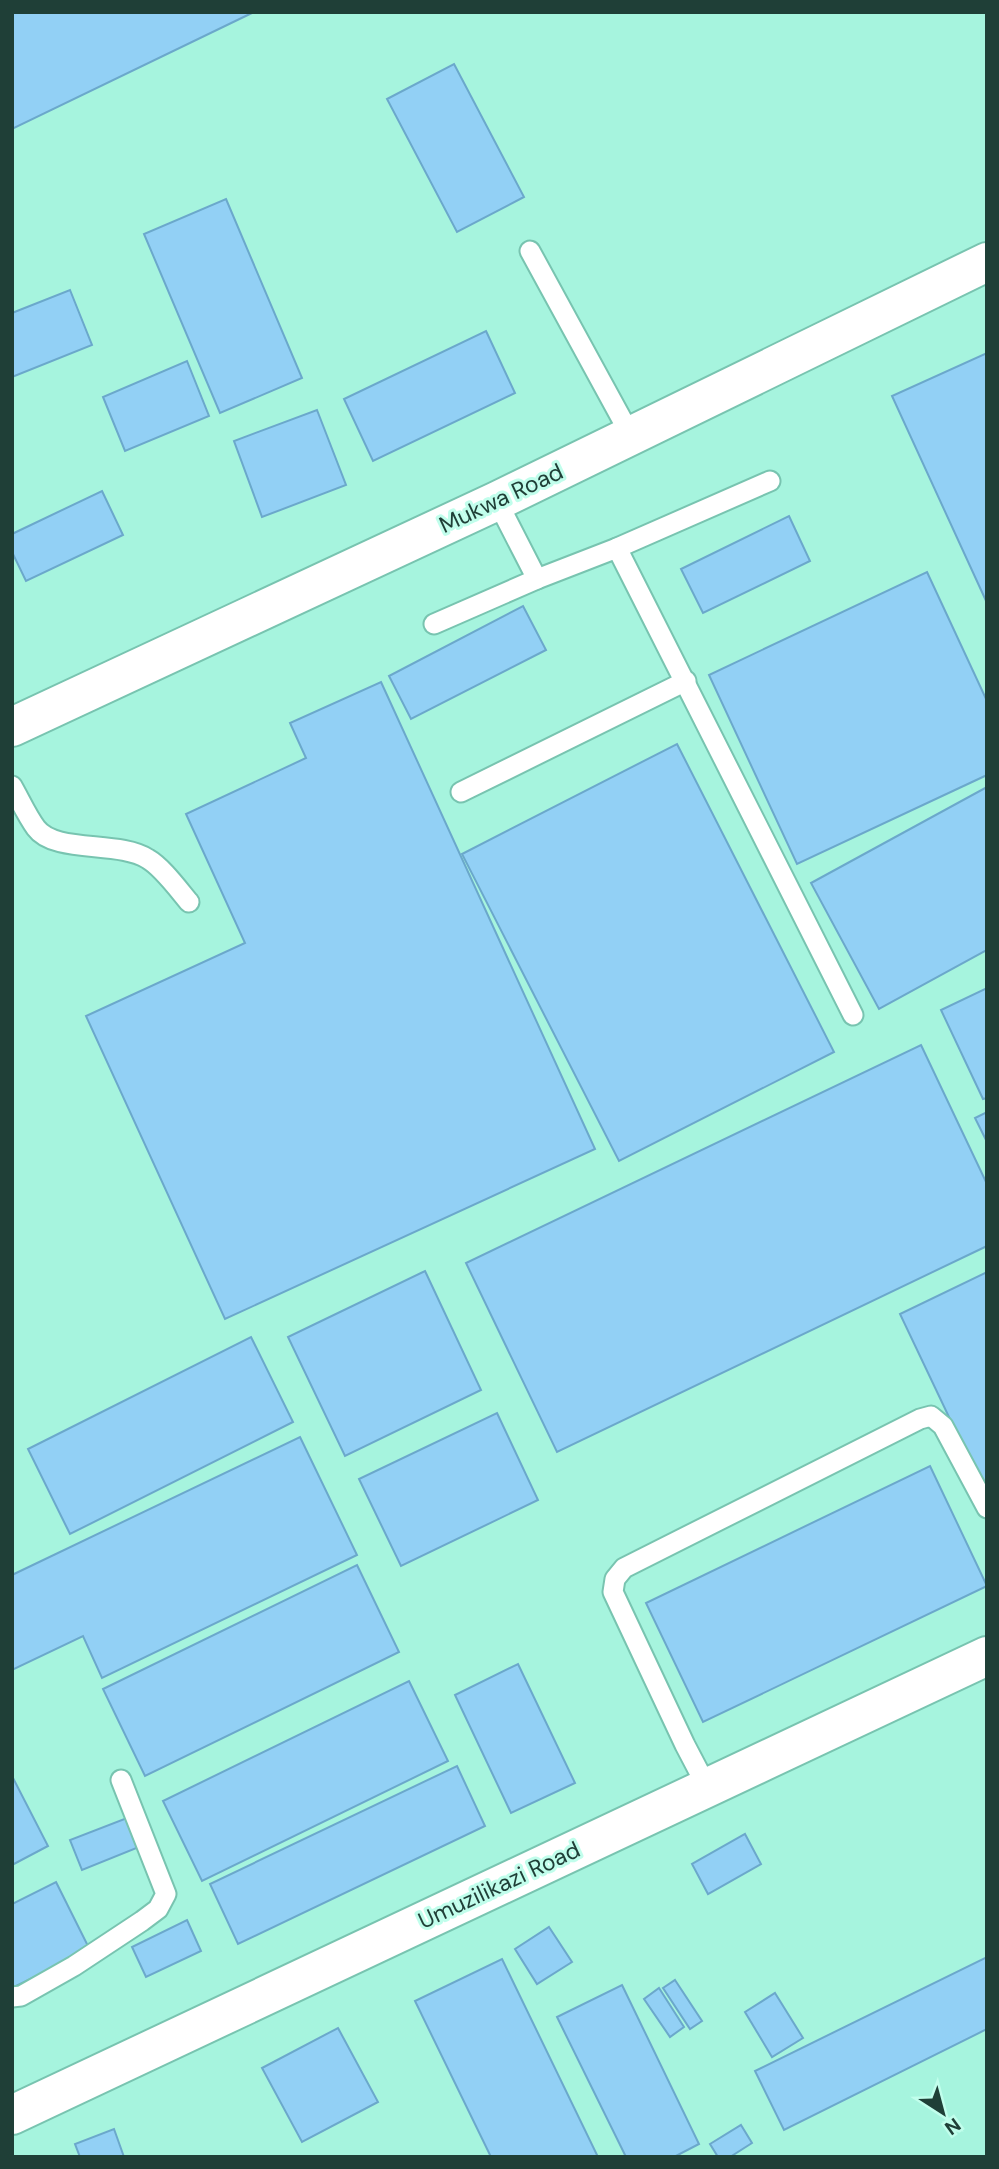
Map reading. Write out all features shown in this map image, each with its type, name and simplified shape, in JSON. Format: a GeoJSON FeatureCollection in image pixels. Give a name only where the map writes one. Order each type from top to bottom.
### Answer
{"type":"FeatureCollection","features":[{"type":"Feature","properties":{"kind":"street","name":"Mukwa Road"},"geometry":{"type":"LineString","coordinates":[[12,727],[497,501],[987,262]]}},
{"type":"Feature","properties":{"kind":"street","name":"Umuzilikazi Road"},"geometry":{"type":"LineString","coordinates":[[12,2115],[987,1656]]}},
{"type":"Feature","properties":{"kind":"lane"},"geometry":{"type":"LineString","coordinates":[[530,251],[631,436]]}},
{"type":"Feature","properties":{"kind":"lane"},"geometry":{"type":"LineString","coordinates":[[434,624],[770,481]]}},
{"type":"Feature","properties":{"kind":"lane"},"geometry":{"type":"LineString","coordinates":[[497,501],[537,579]]}},
{"type":"Feature","properties":{"kind":"lane"},"geometry":{"type":"LineString","coordinates":[[617,548],[853,1015]]}},
{"type":"Feature","properties":{"kind":"lane"},"geometry":{"type":"LineString","coordinates":[[461,792],[686,681]]}},
{"type":"Feature","properties":{"kind":"lane"},"geometry":{"type":"LineString","coordinates":[[12,786],[37,830],[60,841],[124,849],[149,859],[189,902]]}},
{"type":"Feature","properties":{"kind":"lane"},"geometry":{"type":"LineString","coordinates":[[708,1787],[612,1592],[615,1579],[624,1568],[920,1419],[931,1416],[943,1426],[987,1508]]}},
{"type":"Feature","properties":{"kind":"lane"},"geometry":{"type":"LineString","coordinates":[[12,1997],[21,1996],[74,1966],[142,1921],[158,1909],[166,1894],[121,1780]]}},
{"type":"Feature","properties":{"kind":"building"},"geometry":{"type":"Polygon","coordinates":[[[12,12],[254,12],[12,129],[12,12]]]}},
{"type":"Feature","properties":{"kind":"building"},"geometry":{"type":"Polygon","coordinates":[[[454,64],[524,197],[457,232],[387,99],[454,64]]]}},
{"type":"Feature","properties":{"kind":"building"},"geometry":{"type":"Polygon","coordinates":[[[226,199],[302,378],[220,413],[144,234],[226,199]]]}},
{"type":"Feature","properties":{"kind":"building"},"geometry":{"type":"Polygon","coordinates":[[[70,290],[92,345],[12,377],[12,313],[70,290]]]}},
{"type":"Feature","properties":{"kind":"building"},"geometry":{"type":"Polygon","coordinates":[[[486,331],[515,393],[373,461],[344,399],[486,331]]]}},
{"type":"Feature","properties":{"kind":"building"},"geometry":{"type":"Polygon","coordinates":[[[987,353],[987,603],[892,396],[987,353]]]}},
{"type":"Feature","properties":{"kind":"building"},"geometry":{"type":"Polygon","coordinates":[[[187,361],[209,416],[125,451],[103,397],[187,361]]]}},
{"type":"Feature","properties":{"kind":"building"},"geometry":{"type":"Polygon","coordinates":[[[317,410],[346,485],[262,517],[234,441],[317,410]]]}},
{"type":"Feature","properties":{"kind":"building"},"geometry":{"type":"Polygon","coordinates":[[[102,491],[123,535],[26,581],[12,552],[12,534],[102,491]]]}},
{"type":"Feature","properties":{"kind":"building"},"geometry":{"type":"Polygon","coordinates":[[[789,516],[810,561],[703,613],[681,569],[789,516]]]}},
{"type":"Feature","properties":{"kind":"building"},"geometry":{"type":"Polygon","coordinates":[[[927,572],[987,701],[987,775],[797,864],[709,675],[927,572]]]}},
{"type":"Feature","properties":{"kind":"building"},"geometry":{"type":"Polygon","coordinates":[[[523,606],[546,650],[411,719],[389,676],[523,606]]]}},
{"type":"Feature","properties":{"kind":"building"},"geometry":{"type":"Polygon","coordinates":[[[381,682],[595,1149],[225,1319],[86,1016],[245,943],[186,814],[306,758],[290,723],[381,682]]]}},
{"type":"Feature","properties":{"kind":"building"},"geometry":{"type":"Polygon","coordinates":[[[677,744],[834,1052],[619,1161],[462,854],[677,744]]]}},
{"type":"Feature","properties":{"kind":"building"},"geometry":{"type":"Polygon","coordinates":[[[987,787],[987,950],[879,1009],[811,883],[987,787]]]}},
{"type":"Feature","properties":{"kind":"building"},"geometry":{"type":"Polygon","coordinates":[[[987,988],[987,1098],[983,1099],[941,1010],[987,988]]]}},
{"type":"Feature","properties":{"kind":"building"},"geometry":{"type":"Polygon","coordinates":[[[921,1045],[987,1184],[987,1246],[557,1452],[466,1263],[921,1045]]]}},
{"type":"Feature","properties":{"kind":"building"},"geometry":{"type":"Polygon","coordinates":[[[987,1112],[987,1142],[975,1118],[987,1112]]]}},
{"type":"Feature","properties":{"kind":"building"},"geometry":{"type":"Polygon","coordinates":[[[425,1271],[481,1390],[345,1456],[288,1337],[425,1271]]]}},
{"type":"Feature","properties":{"kind":"building"},"geometry":{"type":"Polygon","coordinates":[[[987,1272],[987,1497],[900,1314],[987,1272]]]}},
{"type":"Feature","properties":{"kind":"building"},"geometry":{"type":"Polygon","coordinates":[[[251,1337],[293,1422],[70,1534],[28,1449],[251,1337]]]}},
{"type":"Feature","properties":{"kind":"building"},"geometry":{"type":"Polygon","coordinates":[[[497,1413],[538,1500],[401,1566],[359,1479],[497,1413]]]}},
{"type":"Feature","properties":{"kind":"building"},"geometry":{"type":"Polygon","coordinates":[[[300,1437],[357,1555],[102,1678],[83,1636],[12,1670],[12,1575],[300,1437]]]}},
{"type":"Feature","properties":{"kind":"building"},"geometry":{"type":"Polygon","coordinates":[[[930,1466],[987,1586],[703,1722],[646,1603],[930,1466]]]}},
{"type":"Feature","properties":{"kind":"building"},"geometry":{"type":"Polygon","coordinates":[[[357,1565],[399,1652],[145,1776],[103,1689],[357,1565]]]}},
{"type":"Feature","properties":{"kind":"building"},"geometry":{"type":"Polygon","coordinates":[[[518,1664],[575,1783],[511,1813],[455,1695],[518,1664]]]}},
{"type":"Feature","properties":{"kind":"building"},"geometry":{"type":"Polygon","coordinates":[[[409,1681],[448,1761],[202,1881],[163,1801],[409,1681]]]}},
{"type":"Feature","properties":{"kind":"building"},"geometry":{"type":"Polygon","coordinates":[[[457,1766],[485,1826],[238,1944],[210,1884],[457,1766]]]}},
{"type":"Feature","properties":{"kind":"building"},"geometry":{"type":"Polygon","coordinates":[[[12,1776],[48,1846],[12,1865],[12,1776]]]}},
{"type":"Feature","properties":{"kind":"building"},"geometry":{"type":"Polygon","coordinates":[[[127,1818],[139,1847],[82,1870],[70,1840],[127,1818]]]}},
{"type":"Feature","properties":{"kind":"building"},"geometry":{"type":"Polygon","coordinates":[[[745,1834],[761,1864],[708,1894],[692,1864],[745,1834]]]}},
{"type":"Feature","properties":{"kind":"building"},"geometry":{"type":"Polygon","coordinates":[[[56,1882],[90,1950],[12,1988],[12,1904],[56,1882]]]}},
{"type":"Feature","properties":{"kind":"building"},"geometry":{"type":"Polygon","coordinates":[[[187,1920],[201,1951],[146,1977],[132,1947],[187,1920]]]}},
{"type":"Feature","properties":{"kind":"building"},"geometry":{"type":"Polygon","coordinates":[[[549,1927],[572,1962],[537,1984],[515,1949],[549,1927]]]}},
{"type":"Feature","properties":{"kind":"building"},"geometry":{"type":"Polygon","coordinates":[[[987,1957],[987,2029],[784,2130],[755,2071],[987,1957]]]}},
{"type":"Feature","properties":{"kind":"building"},"geometry":{"type":"Polygon","coordinates":[[[502,1959],[598,2157],[491,2157],[415,2001],[502,1959]]]}},
{"type":"Feature","properties":{"kind":"building"},"geometry":{"type":"Polygon","coordinates":[[[675,1980],[702,2021],[690,2029],[663,1988],[675,1980]]]}},
{"type":"Feature","properties":{"kind":"building"},"geometry":{"type":"Polygon","coordinates":[[[622,1985],[699,2144],[674,2157],[626,2157],[557,2017],[622,1985]]]}},
{"type":"Feature","properties":{"kind":"building"},"geometry":{"type":"Polygon","coordinates":[[[659,1988],[684,2027],[670,2037],[644,1999],[659,1988]]]}},
{"type":"Feature","properties":{"kind":"building"},"geometry":{"type":"Polygon","coordinates":[[[775,1993],[803,2038],[772,2057],[745,2012],[775,1993]]]}},
{"type":"Feature","properties":{"kind":"building"},"geometry":{"type":"Polygon","coordinates":[[[338,2028],[378,2102],[302,2142],[262,2068],[338,2028]]]}},
{"type":"Feature","properties":{"kind":"building"},"geometry":{"type":"Polygon","coordinates":[[[741,2125],[752,2143],[730,2157],[718,2157],[710,2144],[741,2125]]]}},
{"type":"Feature","properties":{"kind":"building"},"geometry":{"type":"Polygon","coordinates":[[[114,2129],[124,2157],[80,2157],[75,2144],[114,2129]]]}}]}
